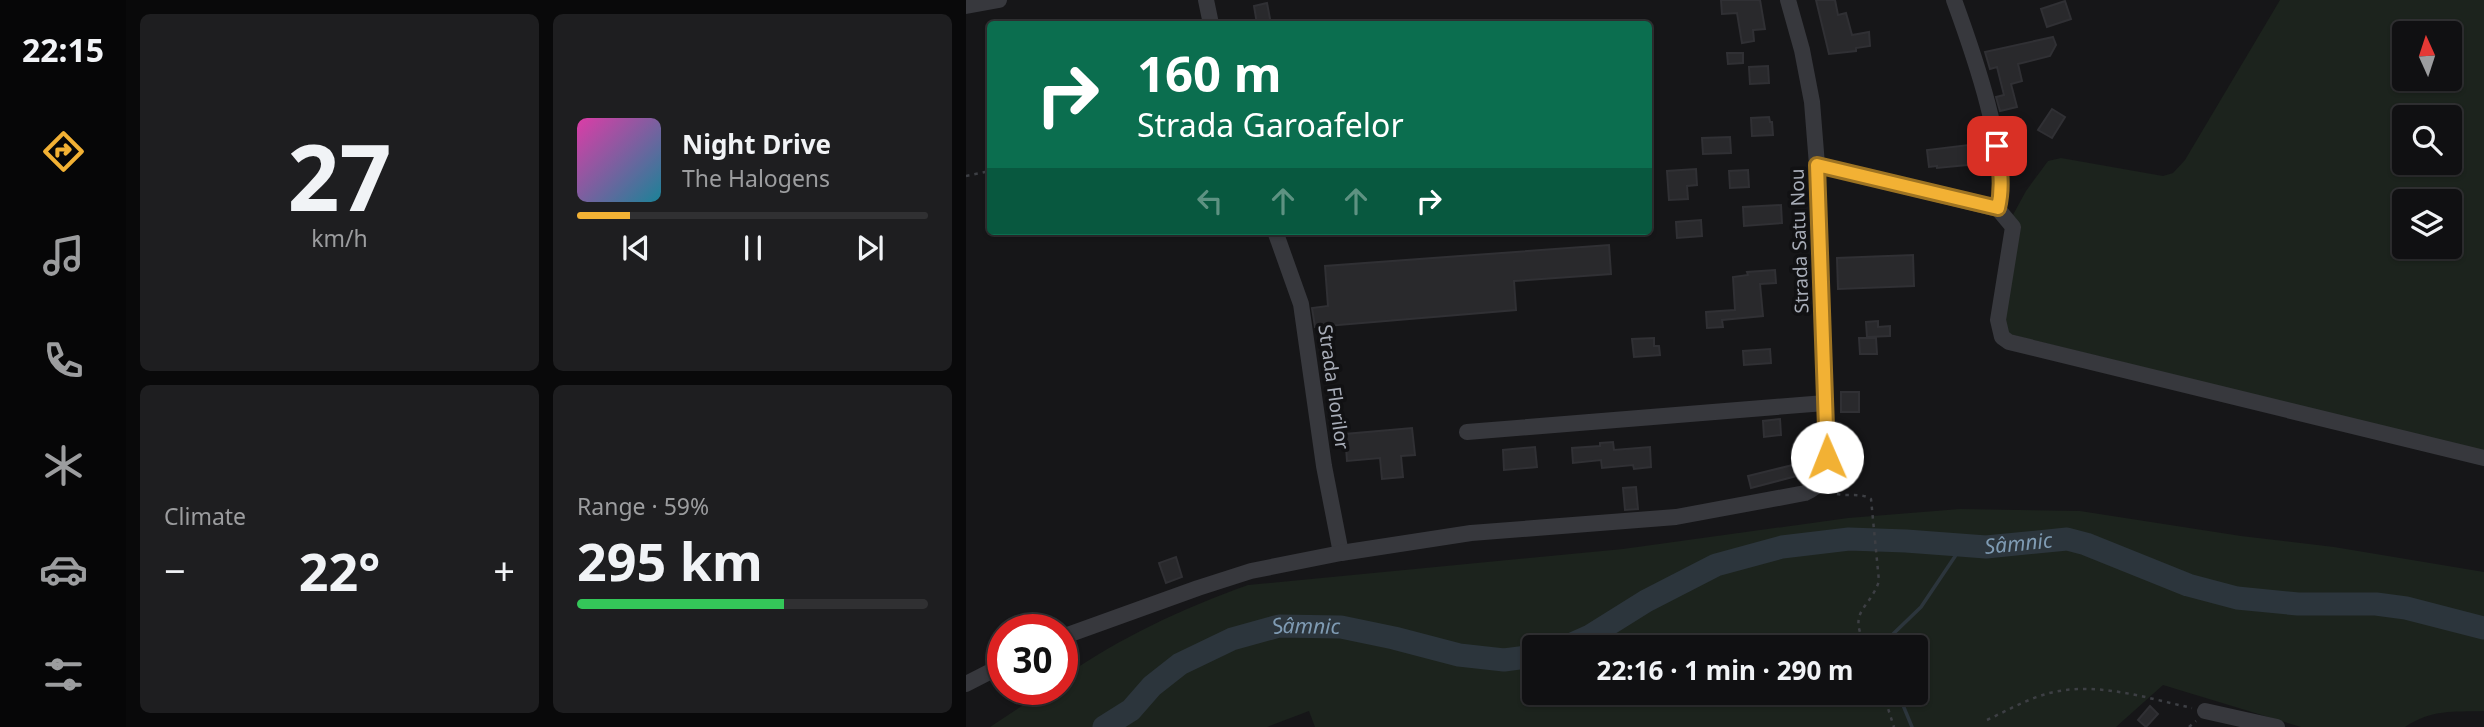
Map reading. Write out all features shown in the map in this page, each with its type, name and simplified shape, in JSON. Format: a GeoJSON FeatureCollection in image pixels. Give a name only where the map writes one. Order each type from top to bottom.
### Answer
{"type":"FeatureCollection","features":[{"type":"Feature","properties":{"kind":"street"},"geometry":{"type":"LineString","coordinates":[[966,6],[999,0]]}},
{"type":"Feature","properties":{"kind":"street"},"geometry":{"type":"LineString","coordinates":[[1206,0],[1210,21]]}},
{"type":"Feature","properties":{"kind":"street","name":"Strada Satu Nou"},"geometry":{"type":"LineString","coordinates":[[1788,0],[1809,84],[1817,165],[1826,467],[1821,482]]}},
{"type":"Feature","properties":{"kind":"street"},"geometry":{"type":"LineString","coordinates":[[1954,0],[1997,146],[2001,175],[1998,208]]}},
{"type":"Feature","properties":{"kind":"street"},"geometry":{"type":"LineString","coordinates":[[1817,165],[1998,208],[2013,227],[1998,320],[2002,337],[2009,341],[2484,458]]}},
{"type":"Feature","properties":{"kind":"street","name":"Strada Florilor"},"geometry":{"type":"LineString","coordinates":[[1276,235],[1301,304],[1324,466],[1340,553]]}},
{"type":"Feature","properties":{"kind":"street"},"geometry":{"type":"LineString","coordinates":[[1467,432],[1825,403]]}},
{"type":"Feature","properties":{"kind":"street"},"geometry":{"type":"LineString","coordinates":[[1078,631],[1251,571],[1340,553],[1471,533],[1676,517],[1805,493],[1821,482]]}},
{"type":"Feature","properties":{"kind":"street"},"geometry":{"type":"LineString","coordinates":[[966,684],[987,673]]}},
{"type":"Feature","properties":{"kind":"street"},"geometry":{"type":"LineString","coordinates":[[2205,711],[2277,727]]}},
{"type":"Feature","properties":{"kind":"path"},"geometry":{"type":"LineString","coordinates":[[966,176],[987,172]]}},
{"type":"Feature","properties":{"kind":"path"},"geometry":{"type":"LineString","coordinates":[[1821,482],[1836,495],[1867,496],[1871,499],[1878,570],[1877,588],[1863,606],[1858,621],[1861,635]]}},
{"type":"Feature","properties":{"kind":"path"},"geometry":{"type":"LineString","coordinates":[[1987,720],[2036,697],[2056,691],[2099,689],[2205,711]]}},
{"type":"Feature","properties":{"kind":"path"},"geometry":{"type":"LineString","coordinates":[[1887,705],[1894,727]]}},
{"type":"Feature","properties":{"kind":"shaded area"},"geometry":{"type":"Polygon","coordinates":[[[2280,0],[2484,0],[2484,452],[2005,333],[2008,224],[2026,191],[2048,161],[2061,158],[2163,176],[2173,173],[2185,160],[2280,0]]]}},
{"type":"Feature","properties":{"kind":"shaded area"},"geometry":{"type":"Polygon","coordinates":[[[1960,509],[2080,511],[2241,536],[2334,547],[2484,572],[2484,711],[2434,714],[2405,727],[2301,727],[2163,685],[2116,727],[1315,727],[1309,711],[1267,727],[990,727],[1023,705],[1078,705],[1078,667],[1175,614],[1248,585],[1623,549],[1848,518],[1960,509]]]}},
{"type":"Feature","properties":{"kind":"building"},"geometry":{"type":"Polygon","coordinates":[[[1721,0],[1760,0],[1765,29],[1753,30],[1754,41],[1742,43],[1737,13],[1722,14],[1721,0]]]}},
{"type":"Feature","properties":{"kind":"building"},"geometry":{"type":"Polygon","coordinates":[[[1816,0],[1835,0],[1838,15],[1846,13],[1852,35],[1869,32],[1870,46],[1856,48],[1856,51],[1829,54],[1816,0]]]}},
{"type":"Feature","properties":{"kind":"building"},"geometry":{"type":"Polygon","coordinates":[[[2065,1],[2071,19],[2047,27],[2041,9],[2065,1]]]}},
{"type":"Feature","properties":{"kind":"building"},"geometry":{"type":"Polygon","coordinates":[[[1267,3],[1270,21],[1256,21],[1254,6],[1267,3]]]}},
{"type":"Feature","properties":{"kind":"building"},"geometry":{"type":"Polygon","coordinates":[[[2053,37],[2056,45],[2050,56],[2018,64],[2022,81],[2011,84],[2017,107],[2000,111],[1996,97],[2004,95],[1997,67],[1990,69],[1985,52],[2053,37]]]}},
{"type":"Feature","properties":{"kind":"building"},"geometry":{"type":"Polygon","coordinates":[[[1727,53],[1743,53],[1743,63],[1728,64],[1727,53]]]}},
{"type":"Feature","properties":{"kind":"building"},"geometry":{"type":"Polygon","coordinates":[[[1768,66],[1769,83],[1750,84],[1749,67],[1768,66]]]}},
{"type":"Feature","properties":{"kind":"building"},"geometry":{"type":"Polygon","coordinates":[[[2052,109],[2065,117],[2052,138],[2038,130],[2052,109]]]}},
{"type":"Feature","properties":{"kind":"building"},"geometry":{"type":"Polygon","coordinates":[[[1769,117],[1773,135],[1752,136],[1751,118],[1769,117]]]}},
{"type":"Feature","properties":{"kind":"building"},"geometry":{"type":"Polygon","coordinates":[[[1730,137],[1731,153],[1703,154],[1702,138],[1730,137]]]}},
{"type":"Feature","properties":{"kind":"building"},"geometry":{"type":"Polygon","coordinates":[[[1985,143],[1988,163],[1929,167],[1927,150],[1985,143]]]}},
{"type":"Feature","properties":{"kind":"building"},"geometry":{"type":"Polygon","coordinates":[[[1696,169],[1697,185],[1687,186],[1688,199],[1669,200],[1667,171],[1696,169]]]}},
{"type":"Feature","properties":{"kind":"building"},"geometry":{"type":"Polygon","coordinates":[[[1748,170],[1749,187],[1730,188],[1729,171],[1748,170]]]}},
{"type":"Feature","properties":{"kind":"building"},"geometry":{"type":"Polygon","coordinates":[[[1781,205],[1782,223],[1744,226],[1743,207],[1781,205]]]}},
{"type":"Feature","properties":{"kind":"building"},"geometry":{"type":"Polygon","coordinates":[[[1701,220],[1702,236],[1677,238],[1676,222],[1701,220]]]}},
{"type":"Feature","properties":{"kind":"building"},"geometry":{"type":"Polygon","coordinates":[[[1609,245],[1611,274],[1514,281],[1516,310],[1315,327],[1312,308],[1328,306],[1325,266],[1609,245]]]}},
{"type":"Feature","properties":{"kind":"building"},"geometry":{"type":"Polygon","coordinates":[[[1913,255],[1914,286],[1838,289],[1837,258],[1913,255]]]}},
{"type":"Feature","properties":{"kind":"building"},"geometry":{"type":"Polygon","coordinates":[[[1775,270],[1776,283],[1760,284],[1763,316],[1722,320],[1723,327],[1707,328],[1706,312],[1735,310],[1733,277],[1748,275],[1747,272],[1775,270]]]}},
{"type":"Feature","properties":{"kind":"building"},"geometry":{"type":"Polygon","coordinates":[[[1878,321],[1878,327],[1890,326],[1890,336],[1867,337],[1866,322],[1878,321]]]}},
{"type":"Feature","properties":{"kind":"building"},"geometry":{"type":"Polygon","coordinates":[[[1654,338],[1654,346],[1659,346],[1660,355],[1634,357],[1632,339],[1654,338]]]}},
{"type":"Feature","properties":{"kind":"building"},"geometry":{"type":"Polygon","coordinates":[[[1859,338],[1876,338],[1877,354],[1860,354],[1859,338]]]}},
{"type":"Feature","properties":{"kind":"building"},"geometry":{"type":"Polygon","coordinates":[[[1770,349],[1771,363],[1744,365],[1743,351],[1770,349]]]}},
{"type":"Feature","properties":{"kind":"building"},"geometry":{"type":"Polygon","coordinates":[[[1841,392],[1859,392],[1859,412],[1841,412],[1841,392]]]}},
{"type":"Feature","properties":{"kind":"building"},"geometry":{"type":"Polygon","coordinates":[[[1780,419],[1781,435],[1764,437],[1763,421],[1780,419]]]}},
{"type":"Feature","properties":{"kind":"building"},"geometry":{"type":"Polygon","coordinates":[[[1412,428],[1415,455],[1401,456],[1403,477],[1382,479],[1380,458],[1347,461],[1345,434],[1412,428]]]}},
{"type":"Feature","properties":{"kind":"building"},"geometry":{"type":"Polygon","coordinates":[[[1613,442],[1614,450],[1650,447],[1651,467],[1634,469],[1633,465],[1602,468],[1601,460],[1573,463],[1572,448],[1613,442]]]}},
{"type":"Feature","properties":{"kind":"building"},"geometry":{"type":"Polygon","coordinates":[[[1535,447],[1537,467],[1504,470],[1503,450],[1535,447]]]}},
{"type":"Feature","properties":{"kind":"building"},"geometry":{"type":"Polygon","coordinates":[[[1859,461],[1860,472],[1842,473],[1841,462],[1859,461]]]}},
{"type":"Feature","properties":{"kind":"building"},"geometry":{"type":"Polygon","coordinates":[[[1805,462],[1808,473],[1751,488],[1748,476],[1805,462]]]}},
{"type":"Feature","properties":{"kind":"building"},"geometry":{"type":"Polygon","coordinates":[[[1636,487],[1638,509],[1625,510],[1623,488],[1636,487]]]}},
{"type":"Feature","properties":{"kind":"building"},"geometry":{"type":"Polygon","coordinates":[[[1176,557],[1182,577],[1166,583],[1159,563],[1176,557]]]}},
{"type":"Feature","properties":{"kind":"building"},"geometry":{"type":"Polygon","coordinates":[[[2150,706],[2158,714],[2146,727],[2138,720],[2150,706]]]}},
{"type":"Feature","properties":{"kind":"waterway","name":"Sâmnic"},"geometry":{"type":"LineString","coordinates":[[1592,635],[1646,601],[1716,565],[1782,547],[1849,539],[1986,547],[2067,539],[2188,585],[2237,598],[2298,604],[2376,604],[2406,608],[2484,628]]}},
{"type":"Feature","properties":{"kind":"waterway"},"geometry":{"type":"LineString","coordinates":[[1892,635],[1921,607],[1962,546]]}},
{"type":"Feature","properties":{"kind":"waterway","name":"Sâmnic"},"geometry":{"type":"LineString","coordinates":[[1104,727],[1131,710],[1152,686],[1180,664],[1232,639],[1279,626],[1341,627],[1459,655],[1504,660],[1522,658]]}},
{"type":"Feature","properties":{"kind":"waterway"},"geometry":{"type":"LineString","coordinates":[[1903,705],[1912,727]]}},
{"type":"Feature","properties":{"kind":"route"},"geometry":{"type":"LineString","coordinates":[[1827,457],[1817,165],[1998,208],[2001,175],[1997,146]]}}]}
